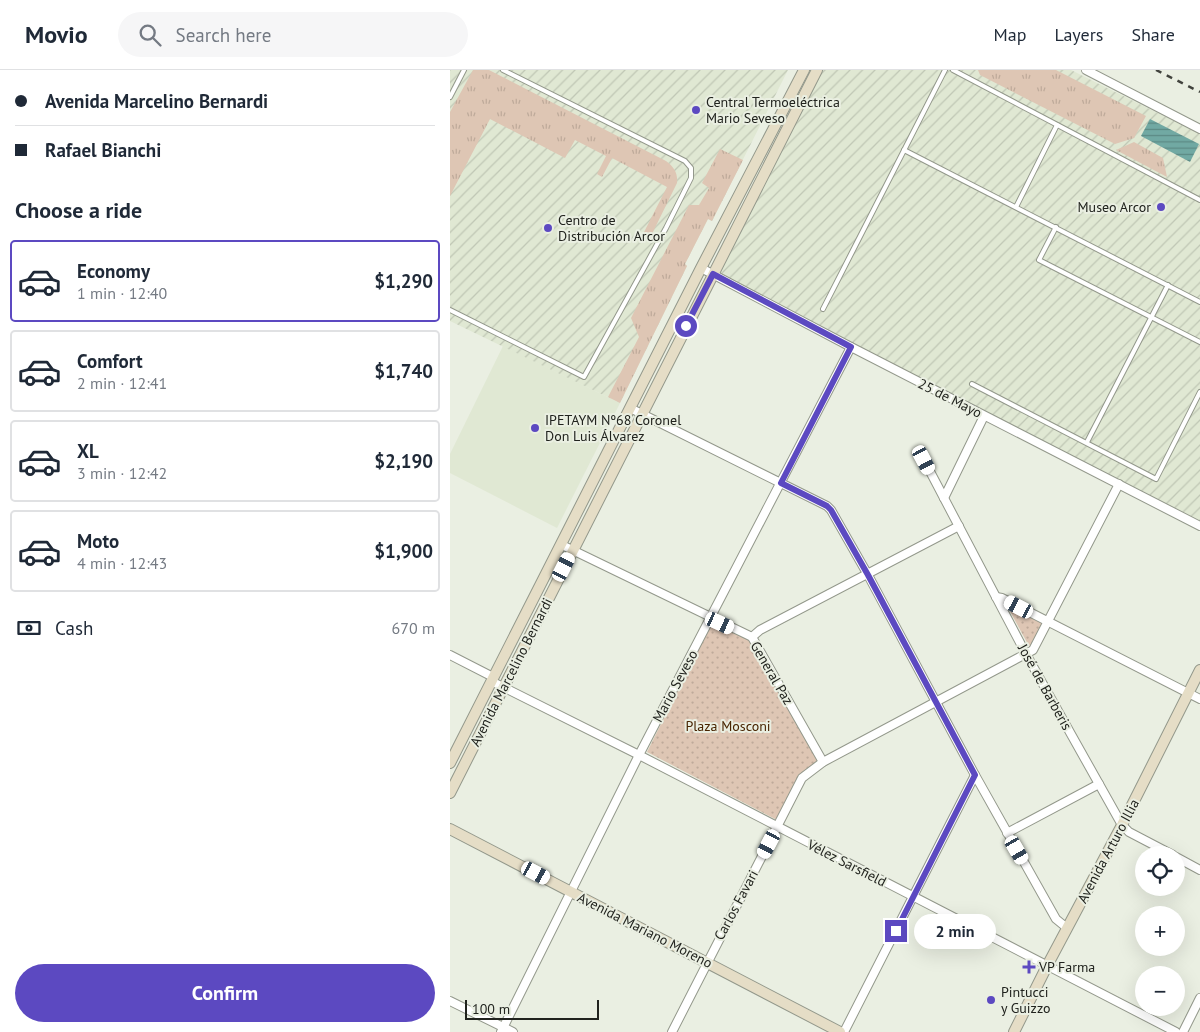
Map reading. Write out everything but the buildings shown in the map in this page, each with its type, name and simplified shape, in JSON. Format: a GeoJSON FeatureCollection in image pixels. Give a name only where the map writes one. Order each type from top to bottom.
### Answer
{"type":"FeatureCollection","features":[{"type":"Feature","properties":{"kind":"main road","name":"Avenida Marcelino Bernardi"},"geometry":{"type":"LineString","coordinates":[[450,763],[701,268],[804,70]]}},
{"type":"Feature","properties":{"kind":"main road","name":"Avenida Marcelino Bernardi"},"geometry":{"type":"LineString","coordinates":[[450,793],[818,70]]}},
{"type":"Feature","properties":{"kind":"main road","name":"Avenida Arturo Illia"},"geometry":{"type":"LineString","coordinates":[[1014,1032],[1067,928],[1126,828],[1188,692],[1200,670]]}},
{"type":"Feature","properties":{"kind":"main road","name":"Avenida Mariano Moreno"},"geometry":{"type":"LineString","coordinates":[[450,828],[840,1032]]}},
{"type":"Feature","properties":{"kind":"street"},"geometry":{"type":"LineString","coordinates":[[1086,70],[1200,129]]}},
{"type":"Feature","properties":{"kind":"street","name":"25 de Mayo"},"geometry":{"type":"LineString","coordinates":[[701,268],[1200,526]]}},
{"type":"Feature","properties":{"kind":"street","name":"Mario Seveso"},"geometry":{"type":"LineString","coordinates":[[502,1030],[639,755],[851,347]]}},
{"type":"Feature","properties":{"kind":"street"},"geometry":{"type":"LineString","coordinates":[[630,408],[827,506],[836,517],[868,575],[1007,833],[1056,919],[1067,928]]}},
{"type":"Feature","properties":{"kind":"street"},"geometry":{"type":"LineString","coordinates":[[944,498],[984,416]]}},
{"type":"Feature","properties":{"kind":"street","name":"José de Barberis"},"geometry":{"type":"LineString","coordinates":[[924,460],[1026,654],[1126,828]]}},
{"type":"Feature","properties":{"kind":"street"},"geometry":{"type":"LineString","coordinates":[[823,762],[1026,654],[1034,647],[1118,484]]}},
{"type":"Feature","properties":{"kind":"street"},"geometry":{"type":"LineString","coordinates":[[752,638],[760,630],[960,526]]}},
{"type":"Feature","properties":{"kind":"street","name":"General Paz"},"geometry":{"type":"LineString","coordinates":[[562,544],[752,638],[823,762]]}},
{"type":"Feature","properties":{"kind":"street"},"geometry":{"type":"LineString","coordinates":[[996,597],[1002,598],[1200,699]]}},
{"type":"Feature","properties":{"kind":"street","name":"Vélez Sarsfield"},"geometry":{"type":"LineString","coordinates":[[450,655],[504,687],[1176,1032]]}},
{"type":"Feature","properties":{"kind":"street","name":"Carlos Favari"},"geometry":{"type":"LineString","coordinates":[[672,1032],[802,778],[823,762]]}},
{"type":"Feature","properties":{"kind":"street"},"geometry":{"type":"LineString","coordinates":[[844,1032],[975,775]]}},
{"type":"Feature","properties":{"kind":"street"},"geometry":{"type":"LineString","coordinates":[[1007,833],[1099,784]]}},
{"type":"Feature","properties":{"kind":"street"},"geometry":{"type":"LineString","coordinates":[[1126,828],[1157,846]]}},
{"type":"Feature","properties":{"kind":"street"},"geometry":{"type":"LineString","coordinates":[[1185,862],[1200,870]]}},
{"type":"Feature","properties":{"kind":"street"},"geometry":{"type":"LineString","coordinates":[[1183,1032],[1200,998]]}},
{"type":"Feature","properties":{"kind":"street"},"geometry":{"type":"LineString","coordinates":[[450,1001],[502,1030],[513,1032]]}},
{"type":"Feature","properties":{"kind":"lane"},"geometry":{"type":"LineString","coordinates":[[450,97],[464,70]]}},
{"type":"Feature","properties":{"kind":"lane"},"geometry":{"type":"LineString","coordinates":[[450,310],[584,377],[666,228],[691,178],[692,168],[684,160],[503,70]]}},
{"type":"Feature","properties":{"kind":"lane"},"geometry":{"type":"LineString","coordinates":[[823,309],[945,70]]}},
{"type":"Feature","properties":{"kind":"lane"},"geometry":{"type":"LineString","coordinates":[[953,70],[1200,200]]}},
{"type":"Feature","properties":{"kind":"lane"},"geometry":{"type":"LineString","coordinates":[[1016,207],[1058,125]]}},
{"type":"Feature","properties":{"kind":"lane"},"geometry":{"type":"LineString","coordinates":[[904,150],[1200,302]]}},
{"type":"Feature","properties":{"kind":"lane"},"geometry":{"type":"LineString","coordinates":[[1056,227],[1039,260],[1200,342]]}},
{"type":"Feature","properties":{"kind":"lane"},"geometry":{"type":"LineString","coordinates":[[1087,442],[1168,285]]}},
{"type":"Feature","properties":{"kind":"lane"},"geometry":{"type":"LineString","coordinates":[[972,384],[1156,479],[1200,392]]}},
{"type":"Feature","properties":{"kind":"shaded area"},"geometry":{"type":"Polygon","coordinates":[[[450,70],[788,70],[712,221],[708,219],[685,264],[687,266],[620,403],[450,321],[450,70]]]}},
{"type":"Feature","properties":{"kind":"shaded area"},"geometry":{"type":"Polygon","coordinates":[[[820,70],[1071,70],[1200,134],[1200,522],[714,272],[820,70]]]}},
{"type":"Feature","properties":{"kind":"shaded area","name":"IPETAYM Nº68 Coronel Don Luis Álvarez"},"geometry":{"type":"Polygon","coordinates":[[[503,346],[620,403],[557,528],[450,473],[450,454],[503,346]]]}},
{"type":"Feature","properties":{"kind":"green space"},"geometry":{"type":"Polygon","coordinates":[[[473,70],[489,70],[669,163],[676,173],[677,183],[652,234],[642,236],[667,187],[612,158],[602,177],[597,174],[606,156],[575,140],[565,158],[490,119],[450,196],[450,112],[473,70]]]}},
{"type":"Feature","properties":{"kind":"green space"},"geometry":{"type":"Polygon","coordinates":[[[978,70],[1056,70],[1146,116],[1134,138],[1115,144],[980,75],[978,70]]]}},
{"type":"Feature","properties":{"kind":"green space"},"geometry":{"type":"Polygon","coordinates":[[[1134,142],[1163,158],[1167,177],[1116,150],[1134,142]]]}},
{"type":"Feature","properties":{"kind":"green space"},"geometry":{"type":"Polygon","coordinates":[[[720,149],[743,160],[712,221],[708,219],[685,264],[687,266],[620,403],[608,397],[639,337],[631,318],[689,205],[699,205],[709,188],[702,183],[720,149]]]}},
{"type":"Feature","properties":{"kind":"green space"},"geometry":{"type":"Polygon","coordinates":[[[1006,604],[1045,622],[1030,648],[1006,604]]]}},
{"type":"Feature","properties":{"kind":"green space","name":"Plaza Mosconi"},"geometry":{"type":"Polygon","coordinates":[[[712,622],[751,640],[819,764],[800,775],[777,820],[647,752],[712,622]]]}},
{"type":"Feature","properties":{"kind":"water"},"geometry":{"type":"Polygon","coordinates":[[[1150,119],[1199,144],[1190,162],[1141,136],[1150,119]]]}},
{"type":"Feature","properties":{"kind":"railway"},"geometry":{"type":"LineString","coordinates":[[1156,70],[1200,92]]}},
{"type":"Feature","properties":{"kind":"place","name":"Central Termoeléctrica Mario Seveso"},"geometry":{"type":"Point","coordinates":[696,110]}},
{"type":"Feature","properties":{"kind":"place","name":"Museo Arcor"},"geometry":{"type":"Point","coordinates":[1161,207]}},
{"type":"Feature","properties":{"kind":"place","name":"Centro de Distribución Arcor"},"geometry":{"type":"Point","coordinates":[548,228]}},
{"type":"Feature","properties":{"kind":"place","name":"IPETAYM Nº68 Coronel Don Luis Álvarez"},"geometry":{"type":"Point","coordinates":[535,428]}},
{"type":"Feature","properties":{"kind":"place","name":"VP Farma"},"geometry":{"type":"Point","coordinates":[1029,967]}},
{"type":"Feature","properties":{"kind":"place","name":"Pintucci y Guizzo"},"geometry":{"type":"Point","coordinates":[991,1000]}},
{"type":"Feature","properties":{"kind":"route"},"geometry":{"type":"LineString","coordinates":[[686,326],[713,274],[851,347],[781,483],[827,506],[831,510],[975,775],[896,931]]}}]}
